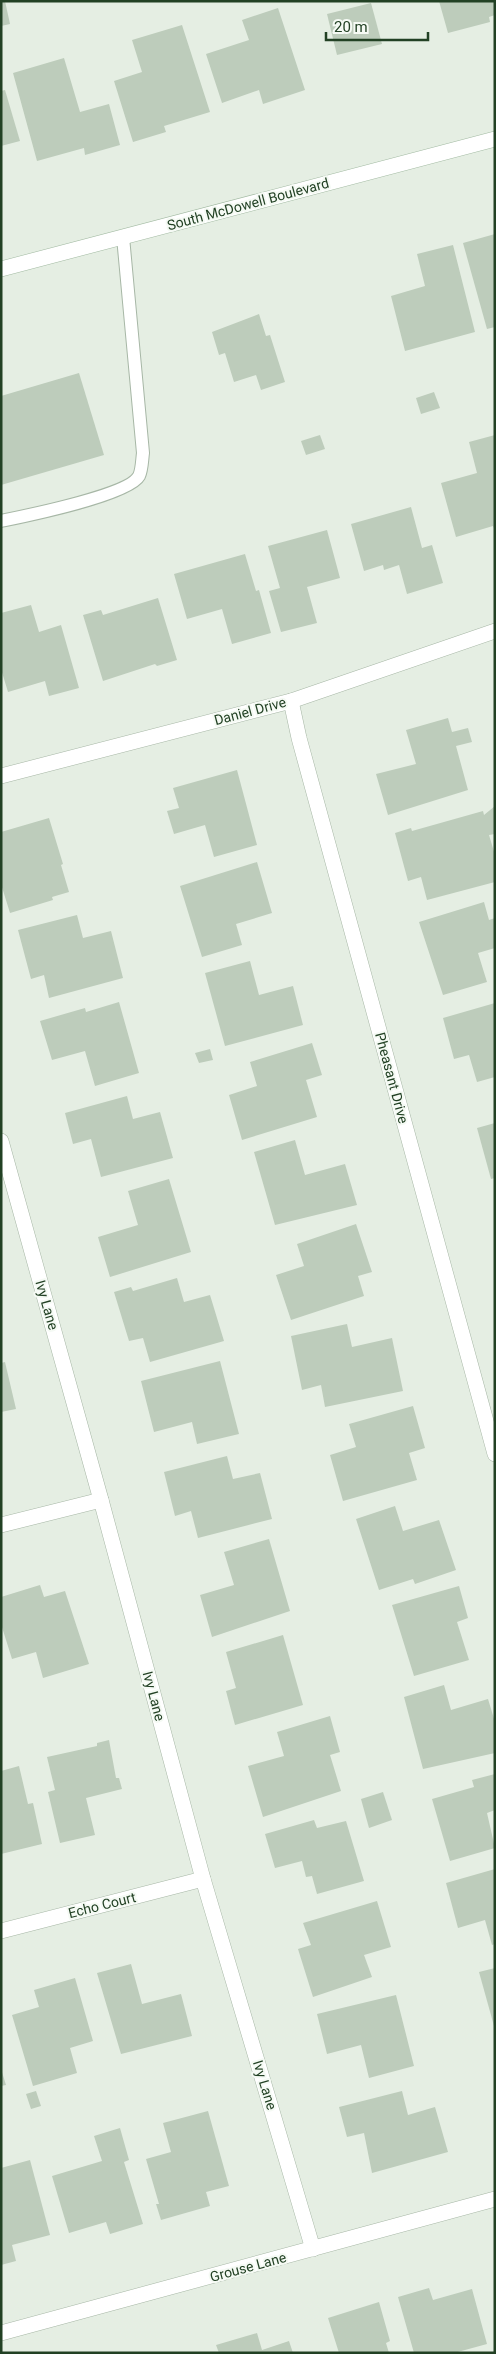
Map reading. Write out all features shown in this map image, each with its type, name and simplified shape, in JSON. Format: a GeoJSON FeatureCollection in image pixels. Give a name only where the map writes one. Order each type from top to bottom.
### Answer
{"type":"FeatureCollection","features":[{"type":"Feature","properties":{"kind":"street","name":"South McDowell Boulevard"},"geometry":{"type":"LineString","coordinates":[[1,269],[495,138]]}},
{"type":"Feature","properties":{"kind":"street","name":"Daniel Drive"},"geometry":{"type":"LineString","coordinates":[[1,776],[291,701],[495,632]]}},
{"type":"Feature","properties":{"kind":"street","name":"Pheasant Drive"},"geometry":{"type":"LineString","coordinates":[[291,701],[298,738],[495,1454]]}},
{"type":"Feature","properties":{"kind":"street","name":"Ivy Lane"},"geometry":{"type":"LineString","coordinates":[[1,1141],[102,1500],[203,1879],[314,2249]]}},
{"type":"Feature","properties":{"kind":"street"},"geometry":{"type":"LineString","coordinates":[[1,1525],[102,1500]]}},
{"type":"Feature","properties":{"kind":"street","name":"Echo Court"},"geometry":{"type":"LineString","coordinates":[[1,1931],[203,1879]]}},
{"type":"Feature","properties":{"kind":"street","name":"Grouse Lane"},"geometry":{"type":"LineString","coordinates":[[1,2333],[495,2199]]}},
{"type":"Feature","properties":{"kind":"lane"},"geometry":{"type":"LineString","coordinates":[[1,521],[51,511],[128,487],[138,477],[143,453],[123,237]]}},
{"type":"Feature","properties":{"kind":"building"},"geometry":{"type":"Polygon","coordinates":[[[1,1],[5,1],[10,24],[1,26],[1,1]]]}},
{"type":"Feature","properties":{"kind":"building"},"geometry":{"type":"Polygon","coordinates":[[[439,1],[495,1],[495,15],[489,17],[490,22],[448,33],[439,1]]]}},
{"type":"Feature","properties":{"kind":"building"},"geometry":{"type":"Polygon","coordinates":[[[371,3],[382,44],[337,55],[327,14],[371,3]]]}},
{"type":"Feature","properties":{"kind":"building"},"geometry":{"type":"Polygon","coordinates":[[[278,8],[305,90],[263,104],[259,90],[222,103],[206,54],[249,40],[242,20],[278,8]]]}},
{"type":"Feature","properties":{"kind":"building"},"geometry":{"type":"Polygon","coordinates":[[[182,25],[210,112],[164,126],[166,132],[133,142],[114,81],[142,72],[132,40],[182,25]]]}},
{"type":"Feature","properties":{"kind":"building"},"geometry":{"type":"Polygon","coordinates":[[[64,58],[80,112],[109,104],[120,145],[85,155],[84,148],[37,161],[13,73],[64,58]]]}},
{"type":"Feature","properties":{"kind":"building"},"geometry":{"type":"Polygon","coordinates":[[[5,90],[20,141],[1,146],[1,91],[5,90]]]}},
{"type":"Feature","properties":{"kind":"building"},"geometry":{"type":"Polygon","coordinates":[[[495,234],[495,327],[487,329],[463,243],[495,234]]]}},
{"type":"Feature","properties":{"kind":"building"},"geometry":{"type":"Polygon","coordinates":[[[453,245],[475,332],[405,351],[391,296],[425,286],[417,254],[453,245]]]}},
{"type":"Feature","properties":{"kind":"building"},"geometry":{"type":"Polygon","coordinates":[[[259,314],[266,336],[270,335],[285,382],[261,390],[256,375],[234,382],[225,353],[219,355],[212,332],[259,314]]]}},
{"type":"Feature","properties":{"kind":"building"},"geometry":{"type":"Polygon","coordinates":[[[79,373],[104,455],[1,485],[1,396],[79,373]]]}},
{"type":"Feature","properties":{"kind":"building"},"geometry":{"type":"Polygon","coordinates":[[[434,392],[440,408],[421,414],[416,398],[434,392]]]}},
{"type":"Feature","properties":{"kind":"building"},"geometry":{"type":"Polygon","coordinates":[[[320,435],[325,449],[306,455],[301,441],[320,435]]]}},
{"type":"Feature","properties":{"kind":"building"},"geometry":{"type":"Polygon","coordinates":[[[495,435],[495,530],[493,526],[456,537],[441,483],[477,473],[469,442],[495,435]]]}},
{"type":"Feature","properties":{"kind":"building"},"geometry":{"type":"Polygon","coordinates":[[[411,507],[422,548],[432,545],[443,583],[407,594],[399,565],[384,570],[383,565],[364,571],[351,524],[411,507]]]}},
{"type":"Feature","properties":{"kind":"building"},"geometry":{"type":"Polygon","coordinates":[[[327,530],[340,578],[307,587],[317,623],[281,632],[269,591],[280,588],[268,546],[327,530]]]}},
{"type":"Feature","properties":{"kind":"building"},"geometry":{"type":"Polygon","coordinates":[[[245,554],[256,591],[259,590],[271,633],[232,644],[222,609],[187,619],[174,574],[245,554]]]}},
{"type":"Feature","properties":{"kind":"building"},"geometry":{"type":"Polygon","coordinates":[[[158,598],[177,660],[157,666],[155,664],[103,681],[83,615],[101,610],[103,615],[158,598]]]}},
{"type":"Feature","properties":{"kind":"building"},"geometry":{"type":"Polygon","coordinates":[[[31,605],[39,632],[61,625],[79,688],[49,696],[45,681],[8,692],[1,669],[1,613],[31,605]]]}},
{"type":"Feature","properties":{"kind":"building"},"geometry":{"type":"Polygon","coordinates":[[[448,718],[452,732],[468,728],[472,742],[456,746],[468,790],[388,815],[376,774],[416,764],[406,730],[448,718]]]}},
{"type":"Feature","properties":{"kind":"building"},"geometry":{"type":"Polygon","coordinates":[[[237,770],[257,845],[214,857],[205,825],[174,834],[167,811],[179,808],[173,788],[237,770]]]}},
{"type":"Feature","properties":{"kind":"building"},"geometry":{"type":"Polygon","coordinates":[[[495,806],[495,834],[489,835],[495,855],[495,882],[427,900],[421,877],[408,881],[395,833],[411,828],[412,831],[483,811],[484,815],[495,806]]]}},
{"type":"Feature","properties":{"kind":"building"},"geometry":{"type":"Polygon","coordinates":[[[49,818],[63,864],[61,865],[69,892],[52,897],[53,900],[10,913],[1,884],[1,832],[49,818]]]}},
{"type":"Feature","properties":{"kind":"building"},"geometry":{"type":"Polygon","coordinates":[[[257,862],[272,913],[236,924],[242,945],[202,957],[180,886],[257,862]]]}},
{"type":"Feature","properties":{"kind":"building"},"geometry":{"type":"Polygon","coordinates":[[[484,902],[489,920],[495,918],[495,948],[478,953],[487,982],[443,995],[419,922],[484,902]]]}},
{"type":"Feature","properties":{"kind":"building"},"geometry":{"type":"Polygon","coordinates":[[[77,915],[83,938],[111,931],[123,978],[49,998],[44,975],[31,979],[18,930],[77,915]]]}},
{"type":"Feature","properties":{"kind":"building"},"geometry":{"type":"Polygon","coordinates":[[[250,961],[259,995],[293,986],[303,1025],[225,1046],[205,973],[250,961]]]}},
{"type":"Feature","properties":{"kind":"building"},"geometry":{"type":"Polygon","coordinates":[[[119,1002],[139,1073],[95,1086],[85,1051],[52,1060],[40,1021],[85,1008],[86,1012],[119,1002]]]}},
{"type":"Feature","properties":{"kind":"building"},"geometry":{"type":"Polygon","coordinates":[[[495,1003],[495,1077],[477,1082],[469,1055],[454,1059],[443,1018],[495,1003]]]}},
{"type":"Feature","properties":{"kind":"building"},"geometry":{"type":"Polygon","coordinates":[[[312,1043],[322,1075],[306,1080],[317,1117],[242,1140],[229,1095],[257,1086],[250,1062],[312,1043]]]}},
{"type":"Feature","properties":{"kind":"building"},"geometry":{"type":"Polygon","coordinates":[[[210,1049],[213,1060],[199,1063],[195,1053],[210,1049]]]}},
{"type":"Feature","properties":{"kind":"building"},"geometry":{"type":"Polygon","coordinates":[[[127,1096],[133,1119],[160,1112],[173,1158],[101,1177],[91,1139],[73,1144],[65,1113],[127,1096]]]}},
{"type":"Feature","properties":{"kind":"building"},"geometry":{"type":"Polygon","coordinates":[[[495,1123],[495,1178],[491,1179],[477,1128],[495,1123]]]}},
{"type":"Feature","properties":{"kind":"building"},"geometry":{"type":"Polygon","coordinates":[[[295,1140],[305,1175],[345,1164],[357,1205],[275,1225],[254,1152],[295,1140]]]}},
{"type":"Feature","properties":{"kind":"building"},"geometry":{"type":"Polygon","coordinates":[[[169,1179],[191,1252],[110,1277],[98,1237],[138,1225],[128,1191],[169,1179]]]}},
{"type":"Feature","properties":{"kind":"building"},"geometry":{"type":"Polygon","coordinates":[[[356,1224],[372,1272],[358,1276],[364,1296],[291,1320],[276,1275],[304,1266],[297,1244],[356,1224]]]}},
{"type":"Feature","properties":{"kind":"building"},"geometry":{"type":"Polygon","coordinates":[[[177,1278],[184,1302],[210,1295],[224,1341],[150,1362],[143,1338],[129,1341],[114,1292],[131,1287],[133,1291],[177,1278]]]}},
{"type":"Feature","properties":{"kind":"building"},"geometry":{"type":"Polygon","coordinates":[[[347,1324],[352,1347],[392,1338],[403,1391],[325,1407],[321,1385],[302,1390],[291,1336],[347,1324]]]}},
{"type":"Feature","properties":{"kind":"building"},"geometry":{"type":"Polygon","coordinates":[[[220,1361],[239,1434],[197,1444],[192,1422],[154,1432],[141,1381],[220,1361]]]}},
{"type":"Feature","properties":{"kind":"building"},"geometry":{"type":"Polygon","coordinates":[[[5,1362],[16,1409],[1,1412],[1,1363],[5,1362]]]}},
{"type":"Feature","properties":{"kind":"building"},"geometry":{"type":"Polygon","coordinates":[[[413,1406],[425,1448],[409,1453],[417,1480],[343,1501],[330,1455],[356,1447],[349,1424],[413,1406]]]}},
{"type":"Feature","properties":{"kind":"building"},"geometry":{"type":"Polygon","coordinates":[[[227,1456],[233,1479],[260,1473],[272,1519],[198,1538],[191,1511],[175,1516],[164,1472],[227,1456]]]}},
{"type":"Feature","properties":{"kind":"building"},"geometry":{"type":"Polygon","coordinates":[[[395,1506],[403,1531],[439,1520],[456,1570],[415,1584],[413,1579],[379,1590],[356,1519],[395,1506]]]}},
{"type":"Feature","properties":{"kind":"building"},"geometry":{"type":"Polygon","coordinates":[[[269,1539],[290,1611],[212,1637],[200,1595],[234,1585],[224,1552],[269,1539]]]}},
{"type":"Feature","properties":{"kind":"building"},"geometry":{"type":"Polygon","coordinates":[[[40,1585],[44,1597],[65,1591],[89,1664],[43,1678],[36,1652],[12,1659],[1,1624],[1,1597],[40,1585]]]}},
{"type":"Feature","properties":{"kind":"building"},"geometry":{"type":"Polygon","coordinates":[[[459,1586],[468,1618],[457,1622],[469,1660],[414,1676],[392,1605],[459,1586]]]}},
{"type":"Feature","properties":{"kind":"building"},"geometry":{"type":"Polygon","coordinates":[[[283,1635],[303,1705],[235,1725],[226,1691],[236,1688],[226,1652],[283,1635]]]}},
{"type":"Feature","properties":{"kind":"building"},"geometry":{"type":"Polygon","coordinates":[[[444,1685],[451,1710],[488,1699],[495,1722],[495,1753],[423,1769],[404,1697],[444,1685]]]}},
{"type":"Feature","properties":{"kind":"building"},"geometry":{"type":"Polygon","coordinates":[[[330,1716],[340,1752],[330,1755],[341,1791],[263,1817],[248,1766],[284,1756],[277,1732],[330,1716]]]}},
{"type":"Feature","properties":{"kind":"building"},"geometry":{"type":"Polygon","coordinates":[[[109,1740],[116,1778],[119,1778],[122,1789],[86,1798],[95,1835],[60,1843],[48,1792],[55,1790],[47,1757],[97,1746],[97,1743],[109,1740]]]}},
{"type":"Feature","properties":{"kind":"building"},"geometry":{"type":"Polygon","coordinates":[[[19,1766],[28,1804],[33,1803],[42,1844],[1,1854],[1,1771],[19,1766]]]}},
{"type":"Feature","properties":{"kind":"building"},"geometry":{"type":"Polygon","coordinates":[[[495,1774],[495,1810],[487,1813],[495,1848],[450,1861],[432,1799],[474,1787],[472,1780],[495,1774]]]}},
{"type":"Feature","properties":{"kind":"building"},"geometry":{"type":"Polygon","coordinates":[[[383,1792],[392,1820],[369,1828],[361,1799],[383,1792]]]}},
{"type":"Feature","properties":{"kind":"building"},"geometry":{"type":"Polygon","coordinates":[[[314,1820],[317,1828],[346,1821],[364,1881],[317,1894],[312,1876],[306,1877],[302,1861],[275,1868],[265,1834],[314,1820]]]}},
{"type":"Feature","properties":{"kind":"building"},"geometry":{"type":"Polygon","coordinates":[[[495,1869],[495,1944],[492,1945],[485,1920],[458,1928],[446,1883],[495,1869]]]}},
{"type":"Feature","properties":{"kind":"building"},"geometry":{"type":"Polygon","coordinates":[[[377,1901],[391,1947],[364,1955],[372,1977],[313,1997],[298,1949],[311,1945],[303,1923],[377,1901]]]}},
{"type":"Feature","properties":{"kind":"building"},"geometry":{"type":"Polygon","coordinates":[[[131,1964],[142,2004],[181,1994],[192,2036],[121,2054],[97,1973],[131,1964]]]}},
{"type":"Feature","properties":{"kind":"building"},"geometry":{"type":"Polygon","coordinates":[[[495,1968],[495,2026],[494,2026],[479,1972],[495,1968]]]}},
{"type":"Feature","properties":{"kind":"building"},"geometry":{"type":"Polygon","coordinates":[[[75,1978],[93,2041],[70,2048],[77,2073],[33,2086],[12,2015],[39,2007],[34,1990],[75,1978]]]}},
{"type":"Feature","properties":{"kind":"building"},"geometry":{"type":"Polygon","coordinates":[[[396,1995],[414,2066],[369,2078],[361,2045],[327,2054],[317,2014],[396,1995]]]}},
{"type":"Feature","properties":{"kind":"building"},"geometry":{"type":"Polygon","coordinates":[[[1,2069],[6,2085],[1,2086],[1,2069]]]}},
{"type":"Feature","properties":{"kind":"building"},"geometry":{"type":"Polygon","coordinates":[[[36,2091],[41,2106],[31,2109],[26,2094],[36,2091]]]}},
{"type":"Feature","properties":{"kind":"building"},"geometry":{"type":"Polygon","coordinates":[[[402,2091],[408,2115],[435,2107],[448,2152],[372,2173],[364,2133],[347,2137],[339,2107],[402,2091]]]}},
{"type":"Feature","properties":{"kind":"building"},"geometry":{"type":"Polygon","coordinates":[[[208,2111],[229,2186],[206,2192],[210,2206],[161,2220],[156,2204],[159,2204],[146,2159],[171,2152],[163,2123],[208,2111]]]}},
{"type":"Feature","properties":{"kind":"building"},"geometry":{"type":"Polygon","coordinates":[[[120,2128],[129,2160],[124,2162],[143,2224],[110,2234],[106,2222],[69,2233],[52,2176],[102,2161],[94,2136],[120,2128]]]}},
{"type":"Feature","properties":{"kind":"building"},"geometry":{"type":"Polygon","coordinates":[[[30,2160],[50,2235],[12,2245],[16,2261],[1,2265],[1,2168],[30,2160]]]}},
{"type":"Feature","properties":{"kind":"building"},"geometry":{"type":"Polygon","coordinates":[[[429,2288],[433,2300],[472,2289],[487,2344],[454,2353],[414,2353],[398,2297],[429,2288]]]}},
{"type":"Feature","properties":{"kind":"building"},"geometry":{"type":"Polygon","coordinates":[[[379,2302],[390,2341],[386,2343],[389,2353],[339,2353],[328,2318],[379,2302]]]}},
{"type":"Feature","properties":{"kind":"building"},"geometry":{"type":"Polygon","coordinates":[[[257,2333],[262,2350],[289,2341],[293,2353],[219,2353],[216,2345],[257,2333]]]}}]}
